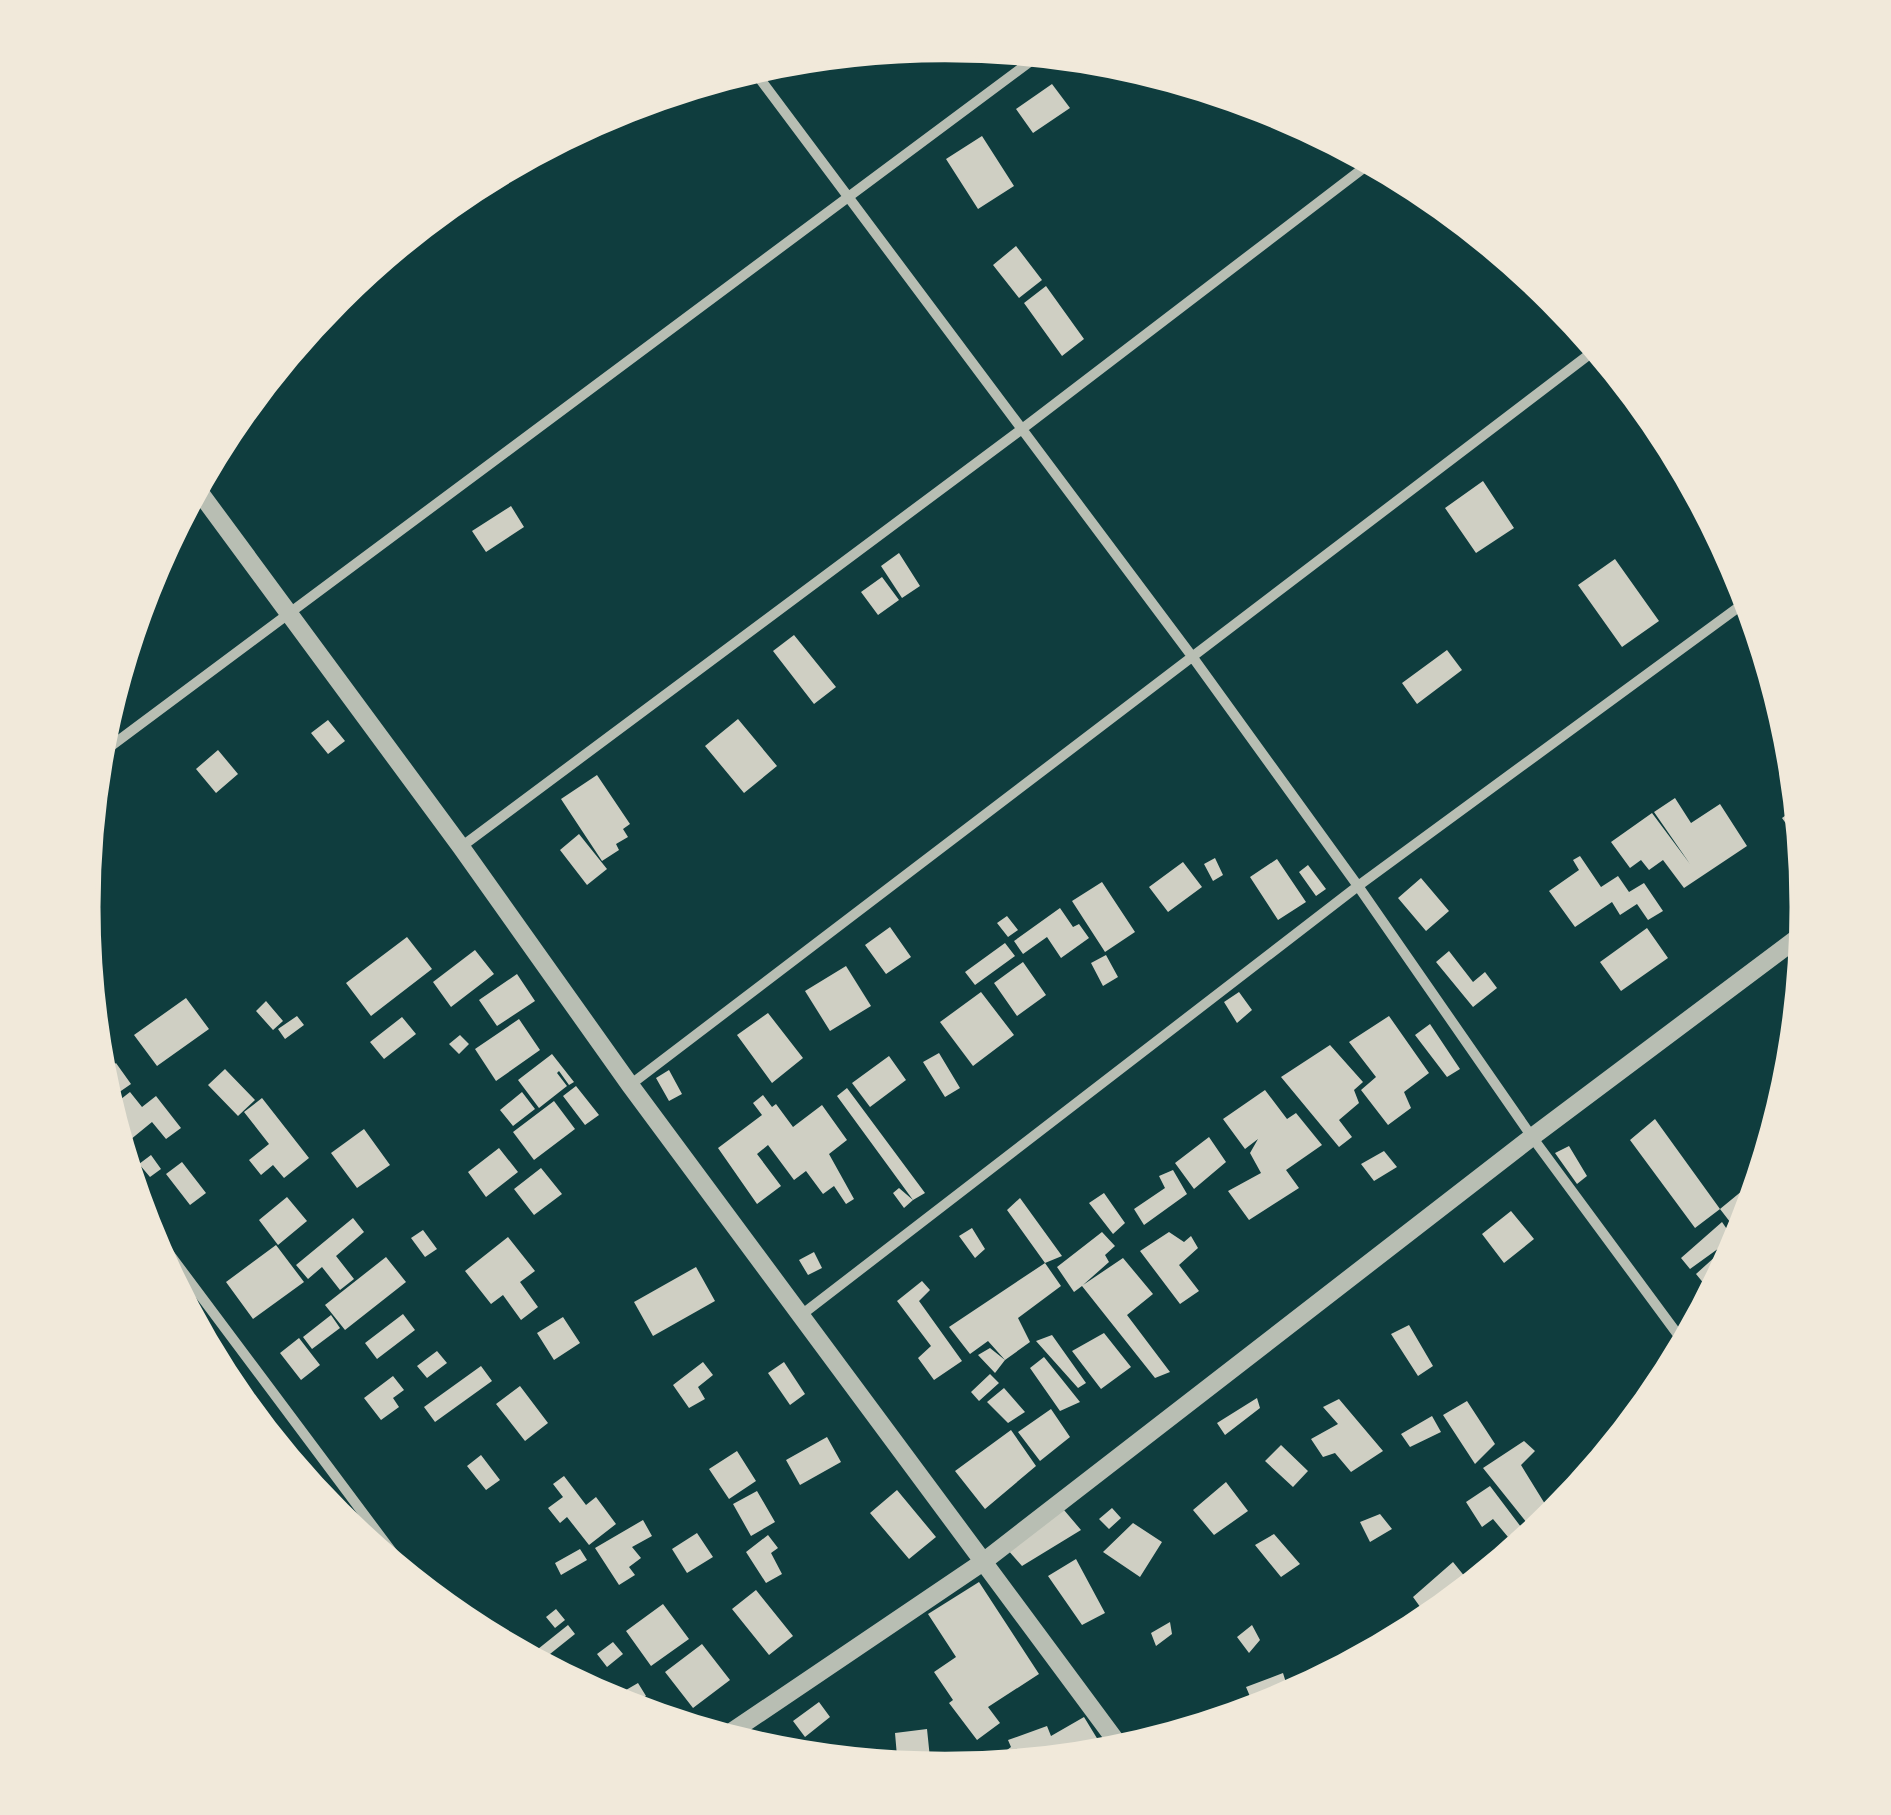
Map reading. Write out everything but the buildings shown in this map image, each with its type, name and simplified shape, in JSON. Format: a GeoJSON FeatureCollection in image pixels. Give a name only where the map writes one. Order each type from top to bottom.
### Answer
{"type":"FeatureCollection","features":[{"type":"Feature","properties":{"kind":"street"},"geometry":{"type":"LineString","coordinates":[[114,744],[1026,64]]}},
{"type":"Feature","properties":{"kind":"street"},"geometry":{"type":"LineString","coordinates":[[760,81],[1194,658],[1532,1137],[1677,1334]]}},
{"type":"Feature","properties":{"kind":"street"},"geometry":{"type":"LineString","coordinates":[[460,847],[1022,429],[1361,170]]}},
{"type":"Feature","properties":{"kind":"street"},"geometry":{"type":"LineString","coordinates":[[630,1086],[1588,355]]}},
{"type":"Feature","properties":{"kind":"street"},"geometry":{"type":"LineString","coordinates":[[204,498],[630,1086],[1115,1738]]}},
{"type":"Feature","properties":{"kind":"street"},"geometry":{"type":"LineString","coordinates":[[800,1316],[1358,886],[1738,608]]}},
{"type":"Feature","properties":{"kind":"street"},"geometry":{"type":"LineString","coordinates":[[737,1729],[983,1562],[1532,1137],[1792,942]]}},
{"type":"Feature","properties":{"kind":"street"},"geometry":{"type":"LineString","coordinates":[[177,1265],[387,1545]]}}]}
